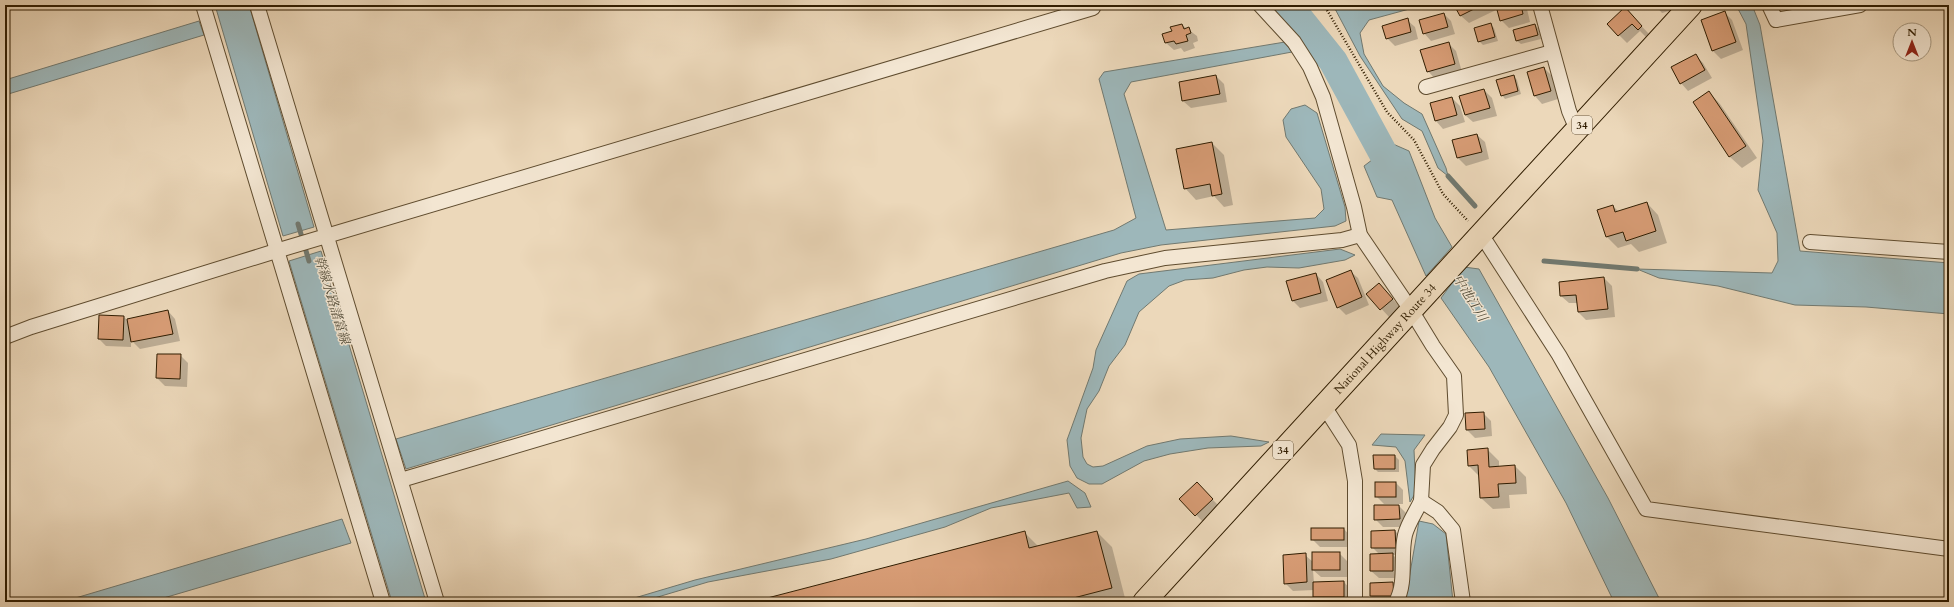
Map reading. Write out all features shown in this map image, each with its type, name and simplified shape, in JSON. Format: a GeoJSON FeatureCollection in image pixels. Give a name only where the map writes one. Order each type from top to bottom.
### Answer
{"type":"FeatureCollection","features":[{"type":"Feature","properties":{"kind":"highway","name":"National Highway Route 34"},"geometry":{"type":"LineString","coordinates":[[1144,602],[1691,5]]}},
{"type":"Feature","properties":{"kind":"street"},"geometry":{"type":"LineString","coordinates":[[203,5],[383,602]]}},
{"type":"Feature","properties":{"kind":"street"},"geometry":{"type":"LineString","coordinates":[[257,5],[437,602]]}},
{"type":"Feature","properties":{"kind":"street"},"geometry":{"type":"LineString","coordinates":[[5,337],[31,327],[276,251],[1093,8],[1091,5]]}},
{"type":"Feature","properties":{"kind":"street"},"geometry":{"type":"LineString","coordinates":[[1260,5],[1294,42],[1310,67],[1323,97],[1354,207],[1360,236],[1416,304],[1433,346],[1454,376],[1456,415],[1450,427],[1423,465],[1421,502],[1409,523],[1405,535],[1401,583],[1396,602]]}},
{"type":"Feature","properties":{"kind":"street"},"geometry":{"type":"LineString","coordinates":[[1540,5],[1569,111],[1577,130]]}},
{"type":"Feature","properties":{"kind":"street"},"geometry":{"type":"LineString","coordinates":[[1769,5],[1776,20],[1860,5]]}},
{"type":"Feature","properties":{"kind":"street"},"geometry":{"type":"LineString","coordinates":[[1426,87],[1552,52]]}},
{"type":"Feature","properties":{"kind":"street"},"geometry":{"type":"LineString","coordinates":[[401,480],[1105,271],[1165,258],[1342,240],[1360,236]]}},
{"type":"Feature","properties":{"kind":"street"},"geometry":{"type":"LineString","coordinates":[[1476,239],[1559,355],[1646,509],[1949,549]]}},
{"type":"Feature","properties":{"kind":"street"},"geometry":{"type":"LineString","coordinates":[[1810,242],[1949,252]]}},
{"type":"Feature","properties":{"kind":"street"},"geometry":{"type":"LineString","coordinates":[[1324,406],[1349,445],[1355,480],[1355,602]]}},
{"type":"Feature","properties":{"kind":"street"},"geometry":{"type":"LineString","coordinates":[[1421,502],[1438,512],[1453,530],[1463,602]]}},
{"type":"Feature","properties":{"kind":"path"},"geometry":{"type":"LineString","coordinates":[[1324,5],[1387,112],[1414,140],[1443,194],[1476,239]]}},
{"type":"Feature","properties":{"kind":"water"},"geometry":{"type":"Polygon","coordinates":[[[215,5],[249,5],[314,227],[283,236],[215,5]]]}},
{"type":"Feature","properties":{"kind":"water"},"geometry":{"type":"Polygon","coordinates":[[[1333,5],[1358,8],[1366,5],[1424,5],[1369,20],[1360,33],[1364,54],[1383,86],[1404,103],[1422,114],[1446,168],[1448,176],[1438,168],[1422,131],[1402,119],[1360,56],[1333,5]]]}},
{"type":"Feature","properties":{"kind":"water"},"geometry":{"type":"Polygon","coordinates":[[[1736,5],[1752,5],[1760,25],[1800,251],[1949,263],[1949,314],[1866,307],[1795,305],[1718,286],[1659,278],[1637,269],[1772,273],[1778,261],[1777,233],[1758,190],[1763,141],[1746,24],[1736,5]]]}},
{"type":"Feature","properties":{"kind":"water"},"geometry":{"type":"Polygon","coordinates":[[[199,21],[204,35],[5,95],[5,80],[199,21]]]}},
{"type":"Feature","properties":{"kind":"water"},"geometry":{"type":"Polygon","coordinates":[[[1285,42],[1292,52],[1131,82],[1124,94],[1166,230],[1315,218],[1324,209],[1321,189],[1286,137],[1283,120],[1291,109],[1305,105],[1317,113],[1345,207],[1346,221],[1335,226],[1161,245],[1121,253],[406,469],[396,439],[1114,230],[1136,218],[1099,79],[1104,72],[1285,42]]]}},
{"type":"Feature","properties":{"kind":"water"},"geometry":{"type":"Polygon","coordinates":[[[1393,144],[1409,151],[1435,218],[1452,247],[1426,276],[1392,200],[1377,197],[1364,166],[1393,144]]]}},
{"type":"Feature","properties":{"kind":"water"},"geometry":{"type":"Polygon","coordinates":[[[1340,249],[1355,255],[1345,260],[1299,268],[1267,267],[1244,270],[1213,278],[1185,280],[1169,286],[1139,312],[1125,345],[1109,366],[1099,391],[1087,409],[1081,438],[1083,457],[1087,464],[1093,467],[1103,466],[1147,446],[1180,439],[1231,436],[1269,442],[1261,446],[1208,448],[1170,454],[1144,461],[1102,484],[1089,484],[1077,478],[1070,466],[1067,440],[1093,368],[1096,350],[1127,281],[1139,274],[1340,249]]]}},
{"type":"Feature","properties":{"kind":"water"},"geometry":{"type":"Polygon","coordinates":[[[321,251],[426,602],[392,602],[289,261],[321,251]]]}},
{"type":"Feature","properties":{"kind":"water"},"geometry":{"type":"Polygon","coordinates":[[[1464,267],[1479,269],[1608,498],[1661,602],[1614,602],[1566,503],[1489,367],[1441,298],[1464,267]]]}},
{"type":"Feature","properties":{"kind":"water"},"geometry":{"type":"Polygon","coordinates":[[[1381,434],[1425,435],[1414,450],[1416,492],[1410,502],[1405,461],[1396,447],[1372,445],[1381,434]]]}},
{"type":"Feature","properties":{"kind":"water"},"geometry":{"type":"Polygon","coordinates":[[[1068,481],[1085,493],[1091,507],[1077,508],[1069,493],[991,508],[945,527],[831,559],[708,582],[641,602],[621,602],[695,580],[866,539],[1068,481]]]}},
{"type":"Feature","properties":{"kind":"water"},"geometry":{"type":"Polygon","coordinates":[[[342,519],[351,543],[150,602],[62,602],[342,519]]]}},
{"type":"Feature","properties":{"kind":"water"},"geometry":{"type":"Polygon","coordinates":[[[1419,521],[1433,524],[1446,534],[1453,602],[1405,602],[1419,521]]]}},
{"type":"Feature","properties":{"kind":"building"},"geometry":{"type":"Polygon","coordinates":[[[1454,5],[1482,5],[1460,16],[1454,5]]]}},
{"type":"Feature","properties":{"kind":"building"},"geometry":{"type":"Polygon","coordinates":[[[1521,5],[1523,14],[1500,21],[1496,6],[1521,5]]]}},
{"type":"Feature","properties":{"kind":"building"},"geometry":{"type":"Polygon","coordinates":[[[1625,7],[1642,26],[1638,30],[1632,24],[1618,36],[1607,24],[1625,7]]]}},
{"type":"Feature","properties":{"kind":"building"},"geometry":{"type":"Polygon","coordinates":[[[1725,11],[1736,42],[1712,51],[1701,20],[1725,11]]]}},
{"type":"Feature","properties":{"kind":"building"},"geometry":{"type":"Polygon","coordinates":[[[1444,13],[1448,27],[1423,34],[1419,20],[1444,13]]]}},
{"type":"Feature","properties":{"kind":"building"},"geometry":{"type":"Polygon","coordinates":[[[1408,18],[1411,32],[1386,39],[1382,26],[1408,18]]]}},
{"type":"Feature","properties":{"kind":"building"},"geometry":{"type":"Polygon","coordinates":[[[1491,23],[1495,37],[1478,42],[1474,28],[1491,23]]]}},
{"type":"Feature","properties":{"kind":"building"},"geometry":{"type":"Polygon","coordinates":[[[1182,24],[1184,29],[1189,27],[1191,33],[1186,35],[1188,41],[1176,44],[1174,41],[1165,43],[1162,34],[1172,31],[1170,27],[1182,24]]]}},
{"type":"Feature","properties":{"kind":"building"},"geometry":{"type":"Polygon","coordinates":[[[1535,24],[1538,35],[1516,41],[1513,30],[1535,24]]]}},
{"type":"Feature","properties":{"kind":"building"},"geometry":{"type":"Polygon","coordinates":[[[1449,42],[1455,64],[1427,72],[1420,50],[1449,42]]]}},
{"type":"Feature","properties":{"kind":"building"},"geometry":{"type":"Polygon","coordinates":[[[1696,54],[1705,70],[1680,84],[1671,67],[1696,54]]]}},
{"type":"Feature","properties":{"kind":"building"},"geometry":{"type":"Polygon","coordinates":[[[1544,67],[1551,91],[1534,96],[1527,72],[1544,67]]]}},
{"type":"Feature","properties":{"kind":"building"},"geometry":{"type":"Polygon","coordinates":[[[1216,75],[1220,94],[1182,101],[1179,82],[1216,75]]]}},
{"type":"Feature","properties":{"kind":"building"},"geometry":{"type":"Polygon","coordinates":[[[1514,75],[1518,91],[1501,96],[1496,80],[1514,75]]]}},
{"type":"Feature","properties":{"kind":"building"},"geometry":{"type":"Polygon","coordinates":[[[1484,89],[1490,108],[1465,115],[1459,96],[1484,89]]]}},
{"type":"Feature","properties":{"kind":"building"},"geometry":{"type":"Polygon","coordinates":[[[1709,91],[1746,146],[1729,157],[1693,102],[1709,91]]]}},
{"type":"Feature","properties":{"kind":"building"},"geometry":{"type":"Polygon","coordinates":[[[1452,97],[1457,115],[1435,121],[1430,103],[1452,97]]]}},
{"type":"Feature","properties":{"kind":"building"},"geometry":{"type":"Polygon","coordinates":[[[1477,134],[1482,152],[1457,158],[1452,140],[1477,134]]]}},
{"type":"Feature","properties":{"kind":"building"},"geometry":{"type":"Polygon","coordinates":[[[1212,142],[1222,194],[1212,196],[1210,184],[1184,189],[1176,149],[1212,142]]]}},
{"type":"Feature","properties":{"kind":"building"},"geometry":{"type":"Polygon","coordinates":[[[1647,202],[1656,231],[1626,241],[1623,232],[1606,237],[1597,210],[1613,205],[1615,212],[1647,202]]]}},
{"type":"Feature","properties":{"kind":"building"},"geometry":{"type":"Polygon","coordinates":[[[1351,270],[1362,297],[1337,308],[1326,280],[1351,270]]]}},
{"type":"Feature","properties":{"kind":"building"},"geometry":{"type":"Polygon","coordinates":[[[1316,273],[1321,293],[1292,301],[1286,281],[1316,273]]]}},
{"type":"Feature","properties":{"kind":"building"},"geometry":{"type":"Polygon","coordinates":[[[1604,277],[1608,309],[1578,312],[1576,295],[1560,296],[1559,282],[1604,277]]]}},
{"type":"Feature","properties":{"kind":"building"},"geometry":{"type":"Polygon","coordinates":[[[1379,283],[1393,299],[1380,310],[1366,294],[1379,283]]]}},
{"type":"Feature","properties":{"kind":"building"},"geometry":{"type":"Polygon","coordinates":[[[168,310],[173,334],[131,342],[127,319],[168,310]]]}},
{"type":"Feature","properties":{"kind":"building"},"geometry":{"type":"Polygon","coordinates":[[[99,315],[124,316],[123,340],[98,339],[99,315]]]}},
{"type":"Feature","properties":{"kind":"building"},"geometry":{"type":"Polygon","coordinates":[[[157,354],[181,354],[180,379],[156,378],[157,354]]]}},
{"type":"Feature","properties":{"kind":"building"},"geometry":{"type":"Polygon","coordinates":[[[1484,412],[1485,429],[1466,430],[1465,413],[1484,412]]]}},
{"type":"Feature","properties":{"kind":"building"},"geometry":{"type":"Polygon","coordinates":[[[1488,448],[1489,467],[1515,465],[1516,483],[1498,484],[1499,497],[1480,498],[1478,465],[1468,466],[1467,450],[1488,448]]]}},
{"type":"Feature","properties":{"kind":"building"},"geometry":{"type":"Polygon","coordinates":[[[1373,455],[1395,455],[1395,469],[1374,469],[1373,455]]]}},
{"type":"Feature","properties":{"kind":"building"},"geometry":{"type":"Polygon","coordinates":[[[1197,482],[1213,499],[1195,516],[1179,499],[1197,482]]]}},
{"type":"Feature","properties":{"kind":"building"},"geometry":{"type":"Polygon","coordinates":[[[1375,482],[1396,482],[1396,497],[1375,497],[1375,482]]]}},
{"type":"Feature","properties":{"kind":"building"},"geometry":{"type":"Polygon","coordinates":[[[1374,505],[1399,505],[1400,519],[1374,520],[1374,505]]]}},
{"type":"Feature","properties":{"kind":"building"},"geometry":{"type":"Polygon","coordinates":[[[1311,528],[1344,528],[1344,540],[1311,540],[1311,528]]]}},
{"type":"Feature","properties":{"kind":"building"},"geometry":{"type":"Polygon","coordinates":[[[1395,530],[1396,548],[1371,548],[1371,531],[1395,530]]]}},
{"type":"Feature","properties":{"kind":"building"},"geometry":{"type":"Polygon","coordinates":[[[1025,531],[1029,548],[1097,531],[1112,588],[1058,602],[752,602],[1025,531]]]}},
{"type":"Feature","properties":{"kind":"building"},"geometry":{"type":"Polygon","coordinates":[[[1312,552],[1340,552],[1340,570],[1312,570],[1312,552]]]}},
{"type":"Feature","properties":{"kind":"building"},"geometry":{"type":"Polygon","coordinates":[[[1306,553],[1307,582],[1284,584],[1283,555],[1306,553]]]}},
{"type":"Feature","properties":{"kind":"building"},"geometry":{"type":"Polygon","coordinates":[[[1393,553],[1393,571],[1370,571],[1370,554],[1393,553]]]}},
{"type":"Feature","properties":{"kind":"building"},"geometry":{"type":"Polygon","coordinates":[[[1344,581],[1344,597],[1313,597],[1313,582],[1344,581]]]}},
{"type":"Feature","properties":{"kind":"building"},"geometry":{"type":"Polygon","coordinates":[[[1393,582],[1394,596],[1370,596],[1370,583],[1393,582]]]}},
{"type":"Feature","properties":{"kind":"waterway","name":"中池江川"},"geometry":{"type":"LineString","coordinates":[[1288,5],[1333,61],[1401,186]]}},
{"type":"Feature","properties":{"kind":"waterway"},"geometry":{"type":"LineString","coordinates":[[1448,176],[1475,206]]}},
{"type":"Feature","properties":{"kind":"waterway","name":"幹線水路諸富線"},"geometry":{"type":"LineString","coordinates":[[298,224],[309,261]]}},
{"type":"Feature","properties":{"kind":"waterway"},"geometry":{"type":"LineString","coordinates":[[1544,261],[1637,269]]}}]}
